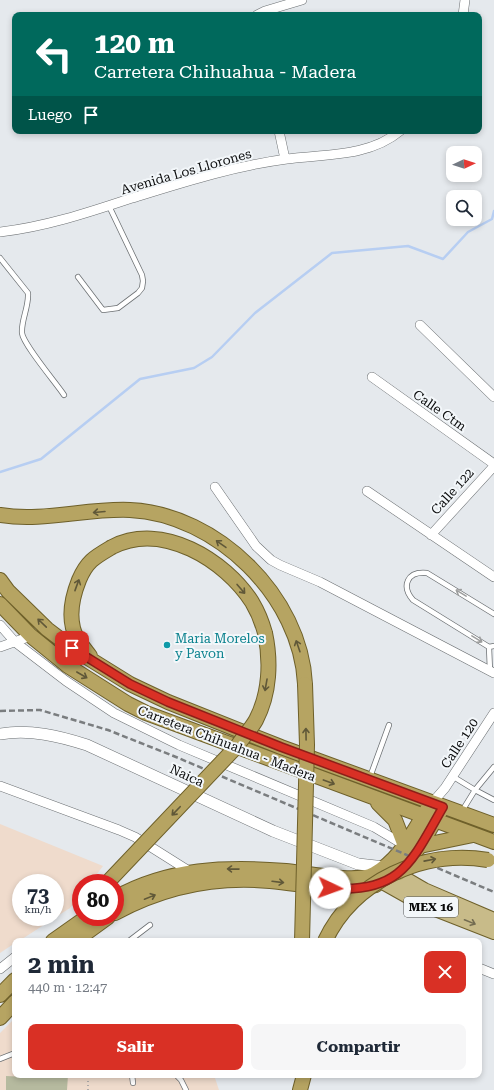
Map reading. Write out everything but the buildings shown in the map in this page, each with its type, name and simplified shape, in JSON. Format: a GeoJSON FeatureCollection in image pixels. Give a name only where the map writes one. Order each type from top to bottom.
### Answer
{"type":"FeatureCollection","features":[{"type":"Feature","properties":{"kind":"highway"},"geometry":{"type":"LineString","coordinates":[[0,515],[32,518],[129,510],[171,517],[197,529],[225,547],[245,563],[272,593],[284,612],[295,638],[304,671],[307,745],[302,938]]}},
{"type":"Feature","properties":{"kind":"highway"},"geometry":{"type":"LineString","coordinates":[[92,660],[73,628],[71,616],[76,589],[84,569],[94,557],[118,544],[136,540],[159,539],[195,551],[217,565],[232,578],[248,596],[258,612],[266,633],[269,665],[264,695],[255,721],[222,762],[116,874]]}},
{"type":"Feature","properties":{"kind":"highway","name":"Carretera Chihuahua - Madera"},"geometry":{"type":"LineString","coordinates":[[0,580],[8,591],[47,629],[72,648],[130,684],[168,702],[281,747],[494,825]]}},
{"type":"Feature","properties":{"kind":"highway","name":"Carretera Chihuahua - Madera"},"geometry":{"type":"LineString","coordinates":[[0,604],[31,636],[68,666],[128,704],[146,713],[494,842]]}},
{"type":"Feature","properties":{"kind":"highway"},"geometry":{"type":"LineString","coordinates":[[370,797],[395,820],[406,846]]}},
{"type":"Feature","properties":{"kind":"highway"},"geometry":{"type":"LineString","coordinates":[[124,909],[153,895],[175,888],[204,882],[269,881],[344,889],[368,887],[378,879],[385,867],[406,846],[429,818],[437,805]]}},
{"type":"Feature","properties":{"kind":"highway"},"geometry":{"type":"LineString","coordinates":[[124,893],[154,880],[189,871],[236,869],[286,871],[336,877],[378,879],[398,874],[420,846],[429,818]]}},
{"type":"Feature","properties":{"kind":"highway"},"geometry":{"type":"LineString","coordinates":[[420,846],[472,835],[478,820]]}},
{"type":"Feature","properties":{"kind":"highway"},"geometry":{"type":"LineString","coordinates":[[327,938],[334,924],[350,906],[388,875],[424,861],[435,859],[460,857],[491,861]]}},
{"type":"Feature","properties":{"kind":"highway"},"geometry":{"type":"LineString","coordinates":[[55,938],[72,919]]}},
{"type":"Feature","properties":{"kind":"highway"},"geometry":{"type":"LineString","coordinates":[[56,938],[74,926]]}},
{"type":"Feature","properties":{"kind":"highway"},"geometry":{"type":"LineString","coordinates":[[79,938],[96,926]]}},
{"type":"Feature","properties":{"kind":"highway"},"geometry":{"type":"LineString","coordinates":[[0,995],[12,983]]}},
{"type":"Feature","properties":{"kind":"highway"},"geometry":{"type":"LineString","coordinates":[[0,1018],[12,1005]]}},
{"type":"Feature","properties":{"kind":"highway"},"geometry":{"type":"LineString","coordinates":[[296,1078],[296,1090]]}},
{"type":"Feature","properties":{"kind":"highway"},"geometry":{"type":"LineString","coordinates":[[300,1090],[303,1078]]}},
{"type":"Feature","properties":{"kind":"main road","name":"MEX 16"},"geometry":{"type":"LineString","coordinates":[[385,867],[424,890],[494,920]]}},
{"type":"Feature","properties":{"kind":"main road","name":"MEX 16"},"geometry":{"type":"LineString","coordinates":[[378,879],[420,903],[494,932]]}},
{"type":"Feature","properties":{"kind":"street"},"geometry":{"type":"LineString","coordinates":[[262,12],[302,0]]}},
{"type":"Feature","properties":{"kind":"street"},"geometry":{"type":"LineString","coordinates":[[463,12],[465,0]]}},
{"type":"Feature","properties":{"kind":"street"},"geometry":{"type":"LineString","coordinates":[[280,134],[285,160]]}},
{"type":"Feature","properties":{"kind":"street","name":"Avenida Los Llorones"},"geometry":{"type":"LineString","coordinates":[[0,232],[36,226],[109,206],[237,167],[360,150],[372,147],[392,138],[397,134]]}},
{"type":"Feature","properties":{"kind":"street"},"geometry":{"type":"LineString","coordinates":[[420,325],[494,397]]}},
{"type":"Feature","properties":{"kind":"street","name":"Calle Ctm"},"geometry":{"type":"LineString","coordinates":[[372,377],[494,465]]}},
{"type":"Feature","properties":{"kind":"street","name":"Calle 122"},"geometry":{"type":"LineString","coordinates":[[431,535],[494,465]]}},
{"type":"Feature","properties":{"kind":"street"},"geometry":{"type":"LineString","coordinates":[[215,487],[256,546],[271,560],[320,582],[492,672]]}},
{"type":"Feature","properties":{"kind":"street"},"geometry":{"type":"LineString","coordinates":[[367,491],[494,577]]}},
{"type":"Feature","properties":{"kind":"street"},"geometry":{"type":"LineString","coordinates":[[0,625],[15,642],[66,681],[114,713],[179,745],[374,827],[406,846]]}},
{"type":"Feature","properties":{"kind":"street"},"geometry":{"type":"LineString","coordinates":[[0,647],[31,636]]}},
{"type":"Feature","properties":{"kind":"street","name":"Calle 120"},"geometry":{"type":"LineString","coordinates":[[437,805],[452,776],[494,713]]}},
{"type":"Feature","properties":{"kind":"street","name":"Naica"},"geometry":{"type":"LineString","coordinates":[[0,734],[27,732],[49,735],[87,745],[273,831],[358,864],[385,867]]}},
{"type":"Feature","properties":{"kind":"street"},"geometry":{"type":"LineString","coordinates":[[0,786],[119,830],[134,837],[189,871]]}},
{"type":"Feature","properties":{"kind":"street","name":"Naica"},"geometry":{"type":"LineString","coordinates":[[358,864],[378,879]]}},
{"type":"Feature","properties":{"kind":"street"},"geometry":{"type":"LineString","coordinates":[[0,968],[12,959]]}},
{"type":"Feature","properties":{"kind":"street"},"geometry":{"type":"LineString","coordinates":[[482,969],[494,974]]}},
{"type":"Feature","properties":{"kind":"lane"},"geometry":{"type":"LineString","coordinates":[[78,277],[103,310],[118,308],[138,293],[142,288],[142,274],[109,206]]}},
{"type":"Feature","properties":{"kind":"lane"},"geometry":{"type":"LineString","coordinates":[[0,258],[28,293],[23,327],[24,340],[64,395]]}},
{"type":"Feature","properties":{"kind":"lane"},"geometry":{"type":"LineString","coordinates":[[492,672],[492,646],[413,600],[408,594],[407,584],[412,576],[419,573],[427,573],[494,614]]}},
{"type":"Feature","properties":{"kind":"lane"},"geometry":{"type":"LineString","coordinates":[[370,779],[389,726]]}},
{"type":"Feature","properties":{"kind":"lane"},"geometry":{"type":"LineString","coordinates":[[461,813],[475,790],[494,767]]}},
{"type":"Feature","properties":{"kind":"lane"},"geometry":{"type":"LineString","coordinates":[[452,776],[494,800]]}},
{"type":"Feature","properties":{"kind":"lane"},"geometry":{"type":"LineString","coordinates":[[133,938],[150,925]]}},
{"type":"Feature","properties":{"kind":"lane"},"geometry":{"type":"LineString","coordinates":[[0,1059],[12,1055]]}},
{"type":"Feature","properties":{"kind":"lane"},"geometry":{"type":"LineString","coordinates":[[132,1078],[133,1083]]}},
{"type":"Feature","properties":{"kind":"lane"},"geometry":{"type":"LineString","coordinates":[[179,1078],[186,1090]]}},
{"type":"Feature","properties":{"kind":"path"},"geometry":{"type":"LineString","coordinates":[[88,1078],[88,1090]]}},
{"type":"Feature","properties":{"kind":"shaded area"},"geometry":{"type":"Polygon","coordinates":[[[0,824],[103,866],[97,874],[72,874],[72,905],[64,912],[64,874],[12,874],[12,926],[42,926],[24,938],[12,938],[12,945],[0,953],[0,824]]]}},
{"type":"Feature","properties":{"kind":"shaded area"},"geometry":{"type":"Polygon","coordinates":[[[12,1021],[12,1078],[215,1078],[219,1090],[0,1090],[0,1033],[12,1021]]]}},
{"type":"Feature","properties":{"kind":"green space"},"geometry":{"type":"Polygon","coordinates":[[[6,1076],[12,1076],[12,1078],[68,1078],[67,1090],[6,1090],[6,1076]]]}},
{"type":"Feature","properties":{"kind":"waterway"},"geometry":{"type":"LineString","coordinates":[[0,472],[41,459],[140,379],[194,368],[212,357],[255,313],[332,253],[408,246],[443,259],[468,232],[492,219],[494,211]]}},
{"type":"Feature","properties":{"kind":"railway"},"geometry":{"type":"LineString","coordinates":[[0,711],[40,710],[108,730],[176,757],[494,892]]}},
{"type":"Feature","properties":{"kind":"place","name":"Maria Morelos y Pavon"},"geometry":{"type":"Point","coordinates":[167,645]}},
{"type":"Feature","properties":{"kind":"route"},"geometry":{"type":"LineString","coordinates":[[72,648],[130,684],[168,702],[281,747],[380,782],[443,807],[407,865],[393,878],[378,885],[368,887],[353,889],[330,888]]}}]}
